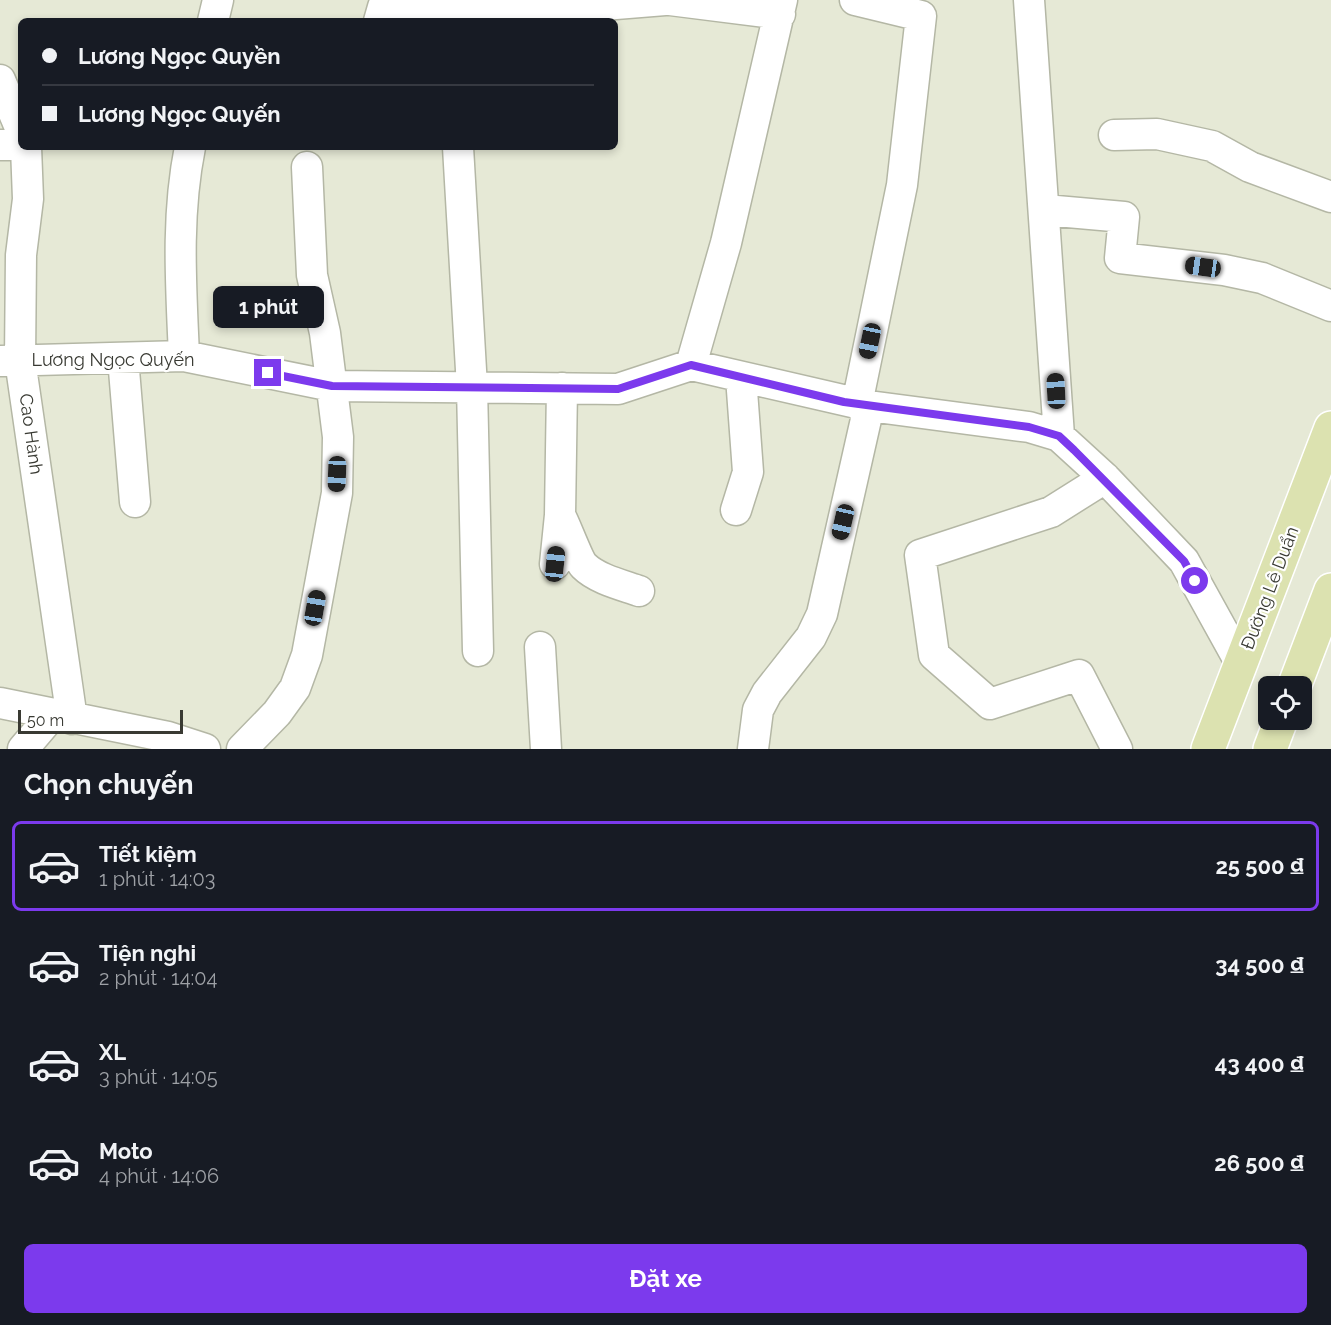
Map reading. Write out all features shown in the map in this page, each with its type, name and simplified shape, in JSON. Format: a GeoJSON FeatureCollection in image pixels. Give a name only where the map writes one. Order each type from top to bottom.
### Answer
{"type":"FeatureCollection","features":[{"type":"Feature","properties":{"kind":"main road","name":"Đường Lê Duẩn"},"geometry":{"type":"LineString","coordinates":[[1209,749],[1331,428]]}},
{"type":"Feature","properties":{"kind":"main road"},"geometry":{"type":"LineString","coordinates":[[1298,676],[1331,590]]}},
{"type":"Feature","properties":{"kind":"main road"},"geometry":{"type":"LineString","coordinates":[[1270,749],[1277,730]]}},
{"type":"Feature","properties":{"kind":"street"},"geometry":{"type":"LineString","coordinates":[[214,18],[218,0]]}},
{"type":"Feature","properties":{"kind":"street"},"geometry":{"type":"LineString","coordinates":[[382,9],[554,9],[667,0],[781,7],[726,243],[691,365],[863,405],[1029,427],[1059,436],[1105,478],[1184,561],[1241,664]]}},
{"type":"Feature","properties":{"kind":"street"},"geometry":{"type":"LineString","coordinates":[[753,749],[758,710],[767,693],[811,637],[822,614],[863,405],[902,185],[921,8],[855,0]]}},
{"type":"Feature","properties":{"kind":"street"},"geometry":{"type":"LineString","coordinates":[[1029,0],[1059,436]]}},
{"type":"Feature","properties":{"kind":"street"},"geometry":{"type":"LineString","coordinates":[[0,80],[18,123]]}},
{"type":"Feature","properties":{"kind":"street"},"geometry":{"type":"LineString","coordinates":[[1114,135],[1157,134],[1212,147],[1250,167],[1331,197]]}},
{"type":"Feature","properties":{"kind":"street"},"geometry":{"type":"LineString","coordinates":[[0,145],[18,145]]}},
{"type":"Feature","properties":{"kind":"street","name":"Cao Hành"},"geometry":{"type":"LineString","coordinates":[[26,150],[28,199],[10,361],[62,717]]}},
{"type":"Feature","properties":{"kind":"street"},"geometry":{"type":"LineString","coordinates":[[184,356],[179,228],[182,186],[189,150]]}},
{"type":"Feature","properties":{"kind":"street"},"geometry":{"type":"LineString","coordinates":[[458,150],[472,387],[478,651]]}},
{"type":"Feature","properties":{"kind":"street"},"geometry":{"type":"LineString","coordinates":[[242,749],[276,713],[295,688],[307,655],[337,493],[339,437],[325,333],[312,274],[307,167]]}},
{"type":"Feature","properties":{"kind":"street"},"geometry":{"type":"LineString","coordinates":[[1045,210],[1124,217],[1120,258],[1182,264],[1262,278],[1331,306]]}},
{"type":"Feature","properties":{"kind":"street","name":"Lương Ngọc Quyến"},"geometry":{"type":"LineString","coordinates":[[10,361],[184,356],[332,386],[618,389],[691,365]]}},
{"type":"Feature","properties":{"kind":"street"},"geometry":{"type":"LineString","coordinates":[[123,358],[135,502]]}},
{"type":"Feature","properties":{"kind":"street"},"geometry":{"type":"LineString","coordinates":[[736,510],[748,472],[741,377]]}},
{"type":"Feature","properties":{"kind":"street"},"geometry":{"type":"LineString","coordinates":[[555,564],[560,515],[562,388]]}},
{"type":"Feature","properties":{"kind":"street"},"geometry":{"type":"LineString","coordinates":[[1105,478],[1051,512],[920,555],[934,655],[990,704],[1079,675],[1117,749]]}},
{"type":"Feature","properties":{"kind":"street"},"geometry":{"type":"LineString","coordinates":[[560,515],[571,534],[582,565],[595,574],[639,591]]}},
{"type":"Feature","properties":{"kind":"street"},"geometry":{"type":"LineString","coordinates":[[540,647],[546,749]]}},
{"type":"Feature","properties":{"kind":"street"},"geometry":{"type":"LineString","coordinates":[[0,703],[168,737],[205,749]]}},
{"type":"Feature","properties":{"kind":"street"},"geometry":{"type":"LineString","coordinates":[[23,749],[62,717]]}},
{"type":"Feature","properties":{"kind":"route"},"geometry":{"type":"LineString","coordinates":[[268,373],[332,386],[618,389],[691,365],[844,402],[1029,427],[1059,436],[1105,478],[1184,561],[1195,581]]}}]}
